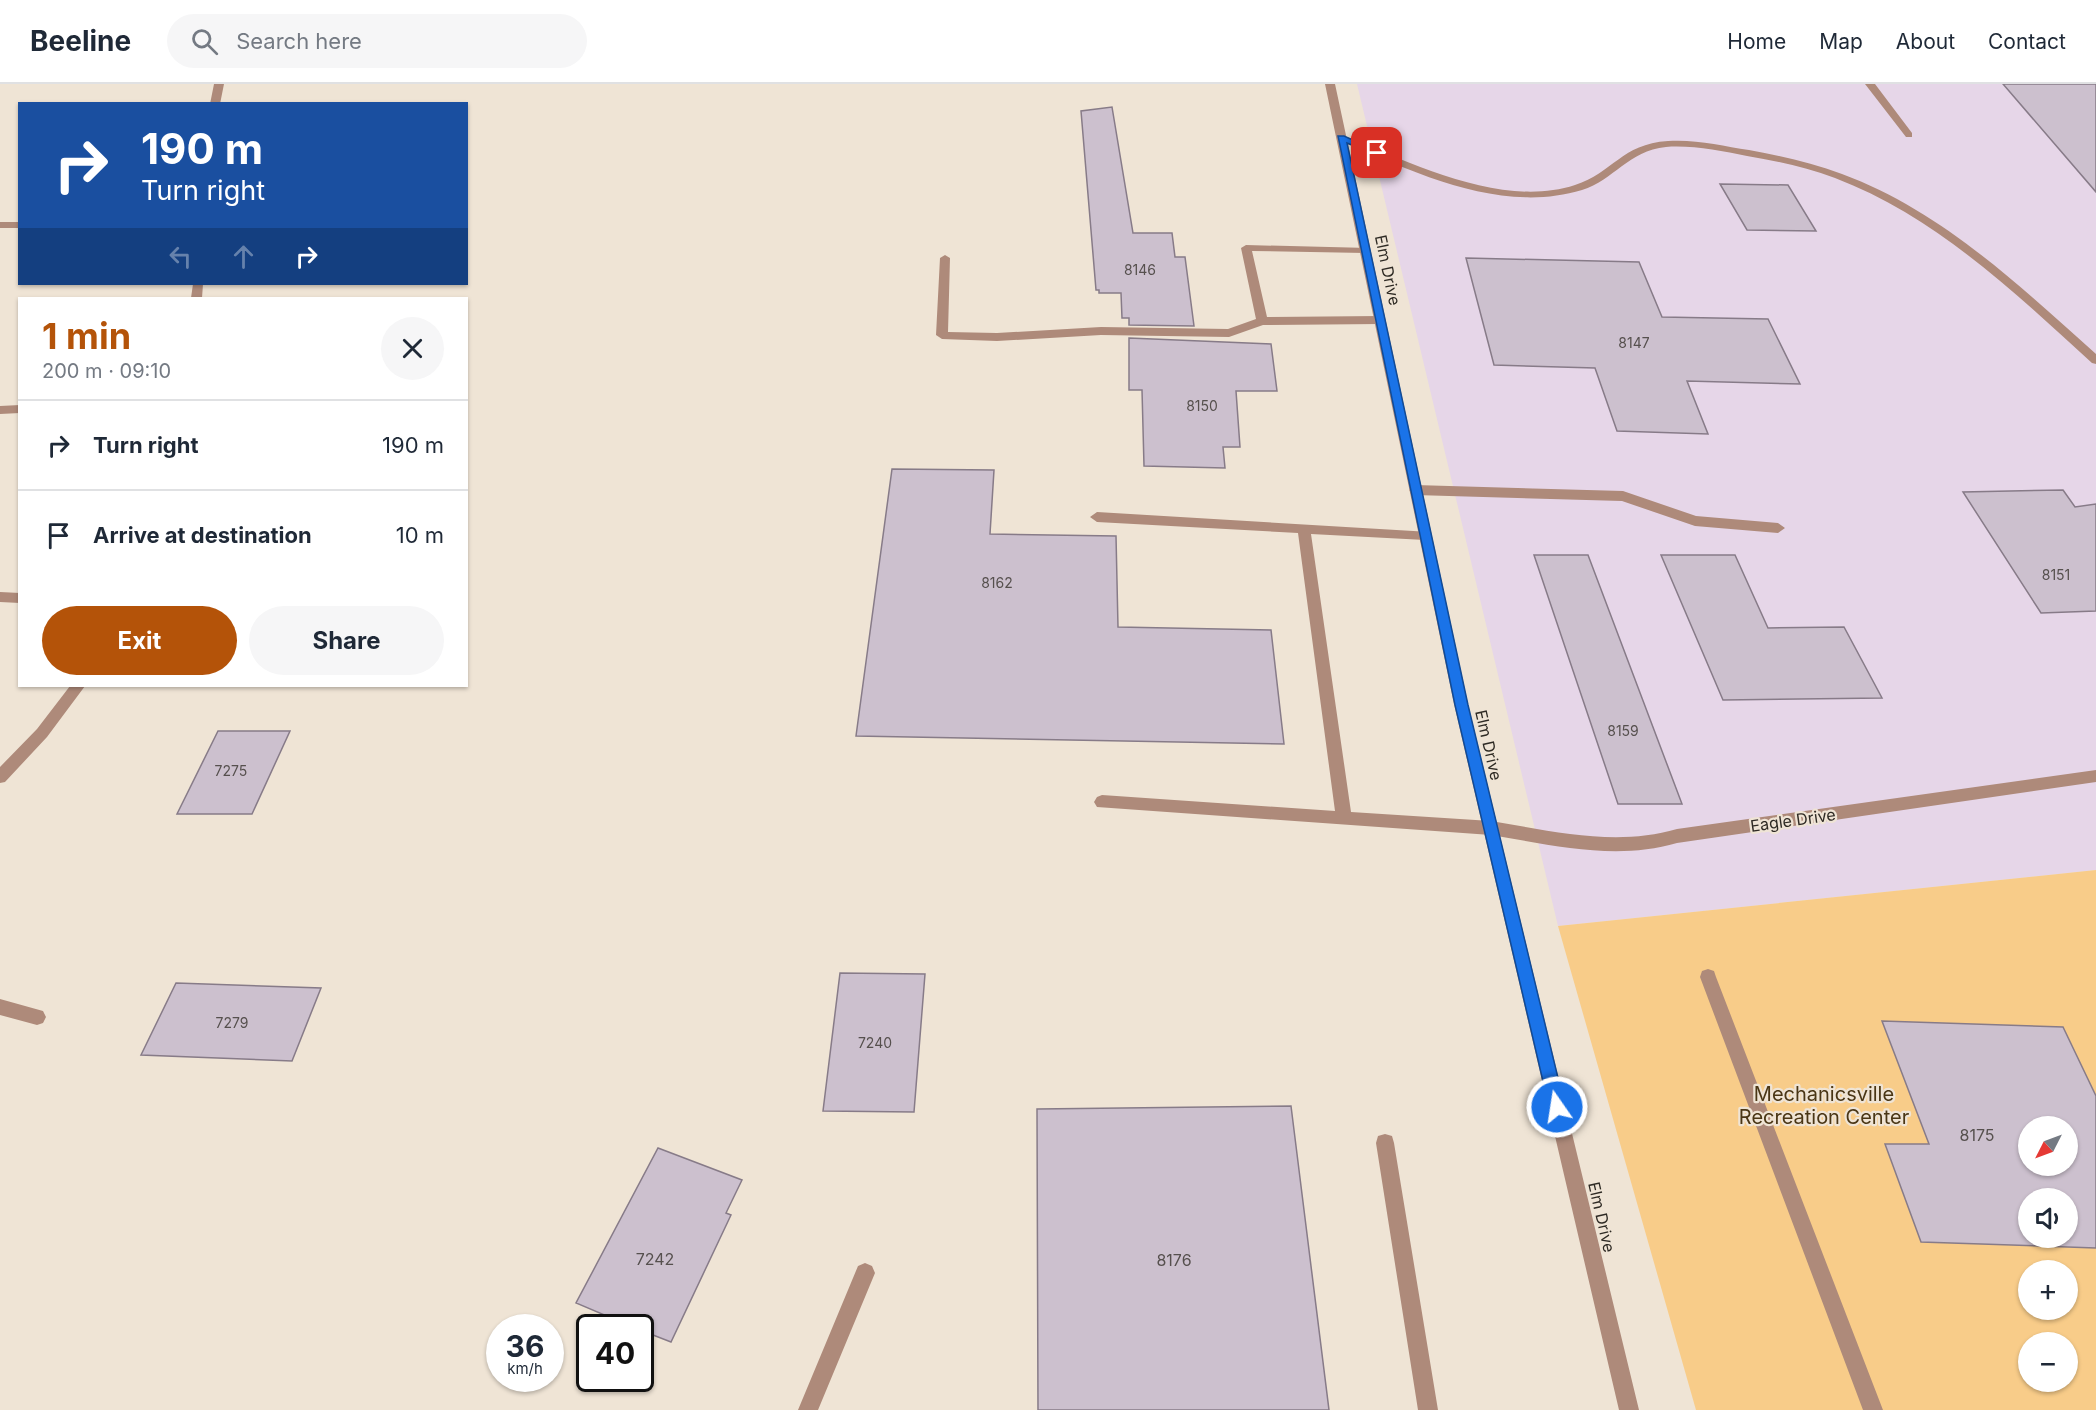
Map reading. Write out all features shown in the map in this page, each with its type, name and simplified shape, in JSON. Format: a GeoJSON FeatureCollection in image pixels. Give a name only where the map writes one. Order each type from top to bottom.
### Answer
{"type":"FeatureCollection","features":[{"type":"Feature","properties":{"kind":"street"},"geometry":{"type":"LineString","coordinates":[[215,102],[219,84]]}},
{"type":"Feature","properties":{"kind":"street","name":"Elm Drive"},"geometry":{"type":"LineString","coordinates":[[1330,84],[1415,490],[1491,828],[1629,1410]]}},
{"type":"Feature","properties":{"kind":"street"},"geometry":{"type":"LineString","coordinates":[[1870,84],[1909,135]]}},
{"type":"Feature","properties":{"kind":"street"},"geometry":{"type":"LineString","coordinates":[[1341,138],[1431,175],[1512,192],[1545,194],[1581,187],[1629,153],[1649,146],[1668,144],[1757,153],[1803,164],[1848,179],[1921,216],[2015,286],[2096,360]]}},
{"type":"Feature","properties":{"kind":"street"},"geometry":{"type":"LineString","coordinates":[[0,225],[18,225]]}},
{"type":"Feature","properties":{"kind":"street"},"geometry":{"type":"LineString","coordinates":[[1262,321],[1246,248],[1365,250]]}},
{"type":"Feature","properties":{"kind":"street"},"geometry":{"type":"LineString","coordinates":[[945,258],[942,335],[997,337],[1101,331],[1229,333],[1262,321],[1380,320]]}},
{"type":"Feature","properties":{"kind":"street"},"geometry":{"type":"LineString","coordinates":[[0,410],[18,409]]}},
{"type":"Feature","properties":{"kind":"street"},"geometry":{"type":"LineString","coordinates":[[1415,490],[1623,496],[1695,520],[1778,528]]}},
{"type":"Feature","properties":{"kind":"street"},"geometry":{"type":"LineString","coordinates":[[1097,516],[1425,535]]}},
{"type":"Feature","properties":{"kind":"street"},"geometry":{"type":"LineString","coordinates":[[1304,528],[1344,818]]}},
{"type":"Feature","properties":{"kind":"street"},"geometry":{"type":"LineString","coordinates":[[0,597],[18,598]]}},
{"type":"Feature","properties":{"kind":"street"},"geometry":{"type":"LineString","coordinates":[[0,777],[42,733],[77,687]]}},
{"type":"Feature","properties":{"kind":"street","name":"Eagle Drive"},"geometry":{"type":"LineString","coordinates":[[1102,802],[1491,828],[1605,846],[2096,776]]}},
{"type":"Feature","properties":{"kind":"street"},"geometry":{"type":"LineString","coordinates":[[1708,977],[1873,1410]]}},
{"type":"Feature","properties":{"kind":"street"},"geometry":{"type":"LineString","coordinates":[[0,1007],[37,1017]]}},
{"type":"Feature","properties":{"kind":"street"},"geometry":{"type":"LineString","coordinates":[[1385,1143],[1428,1410]]}},
{"type":"Feature","properties":{"kind":"street"},"geometry":{"type":"LineString","coordinates":[[808,1410],[865,1274]]}},
{"type":"Feature","properties":{"kind":"shaded area"},"geometry":{"type":"Polygon","coordinates":[[[1357,84],[2096,84],[2096,870],[1558,926],[1357,84]]]}},
{"type":"Feature","properties":{"kind":"green space","name":"Mechanicsville Recreation Center"},"geometry":{"type":"Polygon","coordinates":[[[2096,870],[2096,1410],[1696,1410],[1558,926],[2096,870]]]}},
{"type":"Feature","properties":{"kind":"building"},"geometry":{"type":"Polygon","coordinates":[[[2003,84],[2096,84],[2096,192],[2003,84]]]}},
{"type":"Feature","properties":{"kind":"building"},"geometry":{"type":"Polygon","coordinates":[[[1112,107],[1133,233],[1172,233],[1175,257],[1185,257],[1194,326],[1129,325],[1129,318],[1122,318],[1121,293],[1099,293],[1099,290],[1096,290],[1081,111],[1112,107]]]}},
{"type":"Feature","properties":{"kind":"building"},"geometry":{"type":"Polygon","coordinates":[[[1720,184],[1788,185],[1816,231],[1747,230],[1720,184]]]}},
{"type":"Feature","properties":{"kind":"building"},"geometry":{"type":"Polygon","coordinates":[[[1466,258],[1639,262],[1662,317],[1768,319],[1800,384],[1687,381],[1708,434],[1617,431],[1595,368],[1494,365],[1466,258]]]}},
{"type":"Feature","properties":{"kind":"building"},"geometry":{"type":"Polygon","coordinates":[[[1129,338],[1271,344],[1277,391],[1236,391],[1240,447],[1223,447],[1225,468],[1144,466],[1142,390],[1129,390],[1129,338]]]}},
{"type":"Feature","properties":{"kind":"building"},"geometry":{"type":"Polygon","coordinates":[[[892,469],[994,470],[990,534],[1116,536],[1118,627],[1271,630],[1284,744],[856,736],[892,469]]]}},
{"type":"Feature","properties":{"kind":"building"},"geometry":{"type":"Polygon","coordinates":[[[2063,490],[2075,507],[2096,504],[2096,611],[2041,613],[1963,492],[2063,490]]]}},
{"type":"Feature","properties":{"kind":"building"},"geometry":{"type":"Polygon","coordinates":[[[1534,555],[1588,555],[1682,804],[1618,804],[1534,555]]]}},
{"type":"Feature","properties":{"kind":"building"},"geometry":{"type":"Polygon","coordinates":[[[1661,555],[1735,555],[1768,628],[1844,627],[1882,698],[1723,700],[1661,555]]]}},
{"type":"Feature","properties":{"kind":"building"},"geometry":{"type":"Polygon","coordinates":[[[218,731],[290,731],[252,814],[177,814],[218,731]]]}},
{"type":"Feature","properties":{"kind":"building"},"geometry":{"type":"Polygon","coordinates":[[[840,973],[925,974],[914,1112],[823,1111],[840,973]]]}},
{"type":"Feature","properties":{"kind":"building"},"geometry":{"type":"Polygon","coordinates":[[[176,983],[321,988],[292,1061],[141,1055],[176,983]]]}},
{"type":"Feature","properties":{"kind":"building"},"geometry":{"type":"Polygon","coordinates":[[[1882,1021],[2063,1027],[2096,1096],[2096,1248],[2078,1247],[2078,1188],[2018,1188],[2018,1245],[1921,1242],[1885,1144],[1929,1144],[1882,1021]]]}},
{"type":"Feature","properties":{"kind":"building"},"geometry":{"type":"Polygon","coordinates":[[[1291,1106],[1329,1410],[1038,1410],[1037,1109],[1291,1106]]]}},
{"type":"Feature","properties":{"kind":"building"},"geometry":{"type":"Polygon","coordinates":[[[658,1148],[742,1180],[726,1213],[731,1215],[671,1342],[654,1335],[654,1314],[602,1314],[576,1303],[658,1148]]]}},
{"type":"Feature","properties":{"kind":"route"},"geometry":{"type":"LineString","coordinates":[[1377,153],[1341,138],[1461,705],[1557,1107]]}}]}
